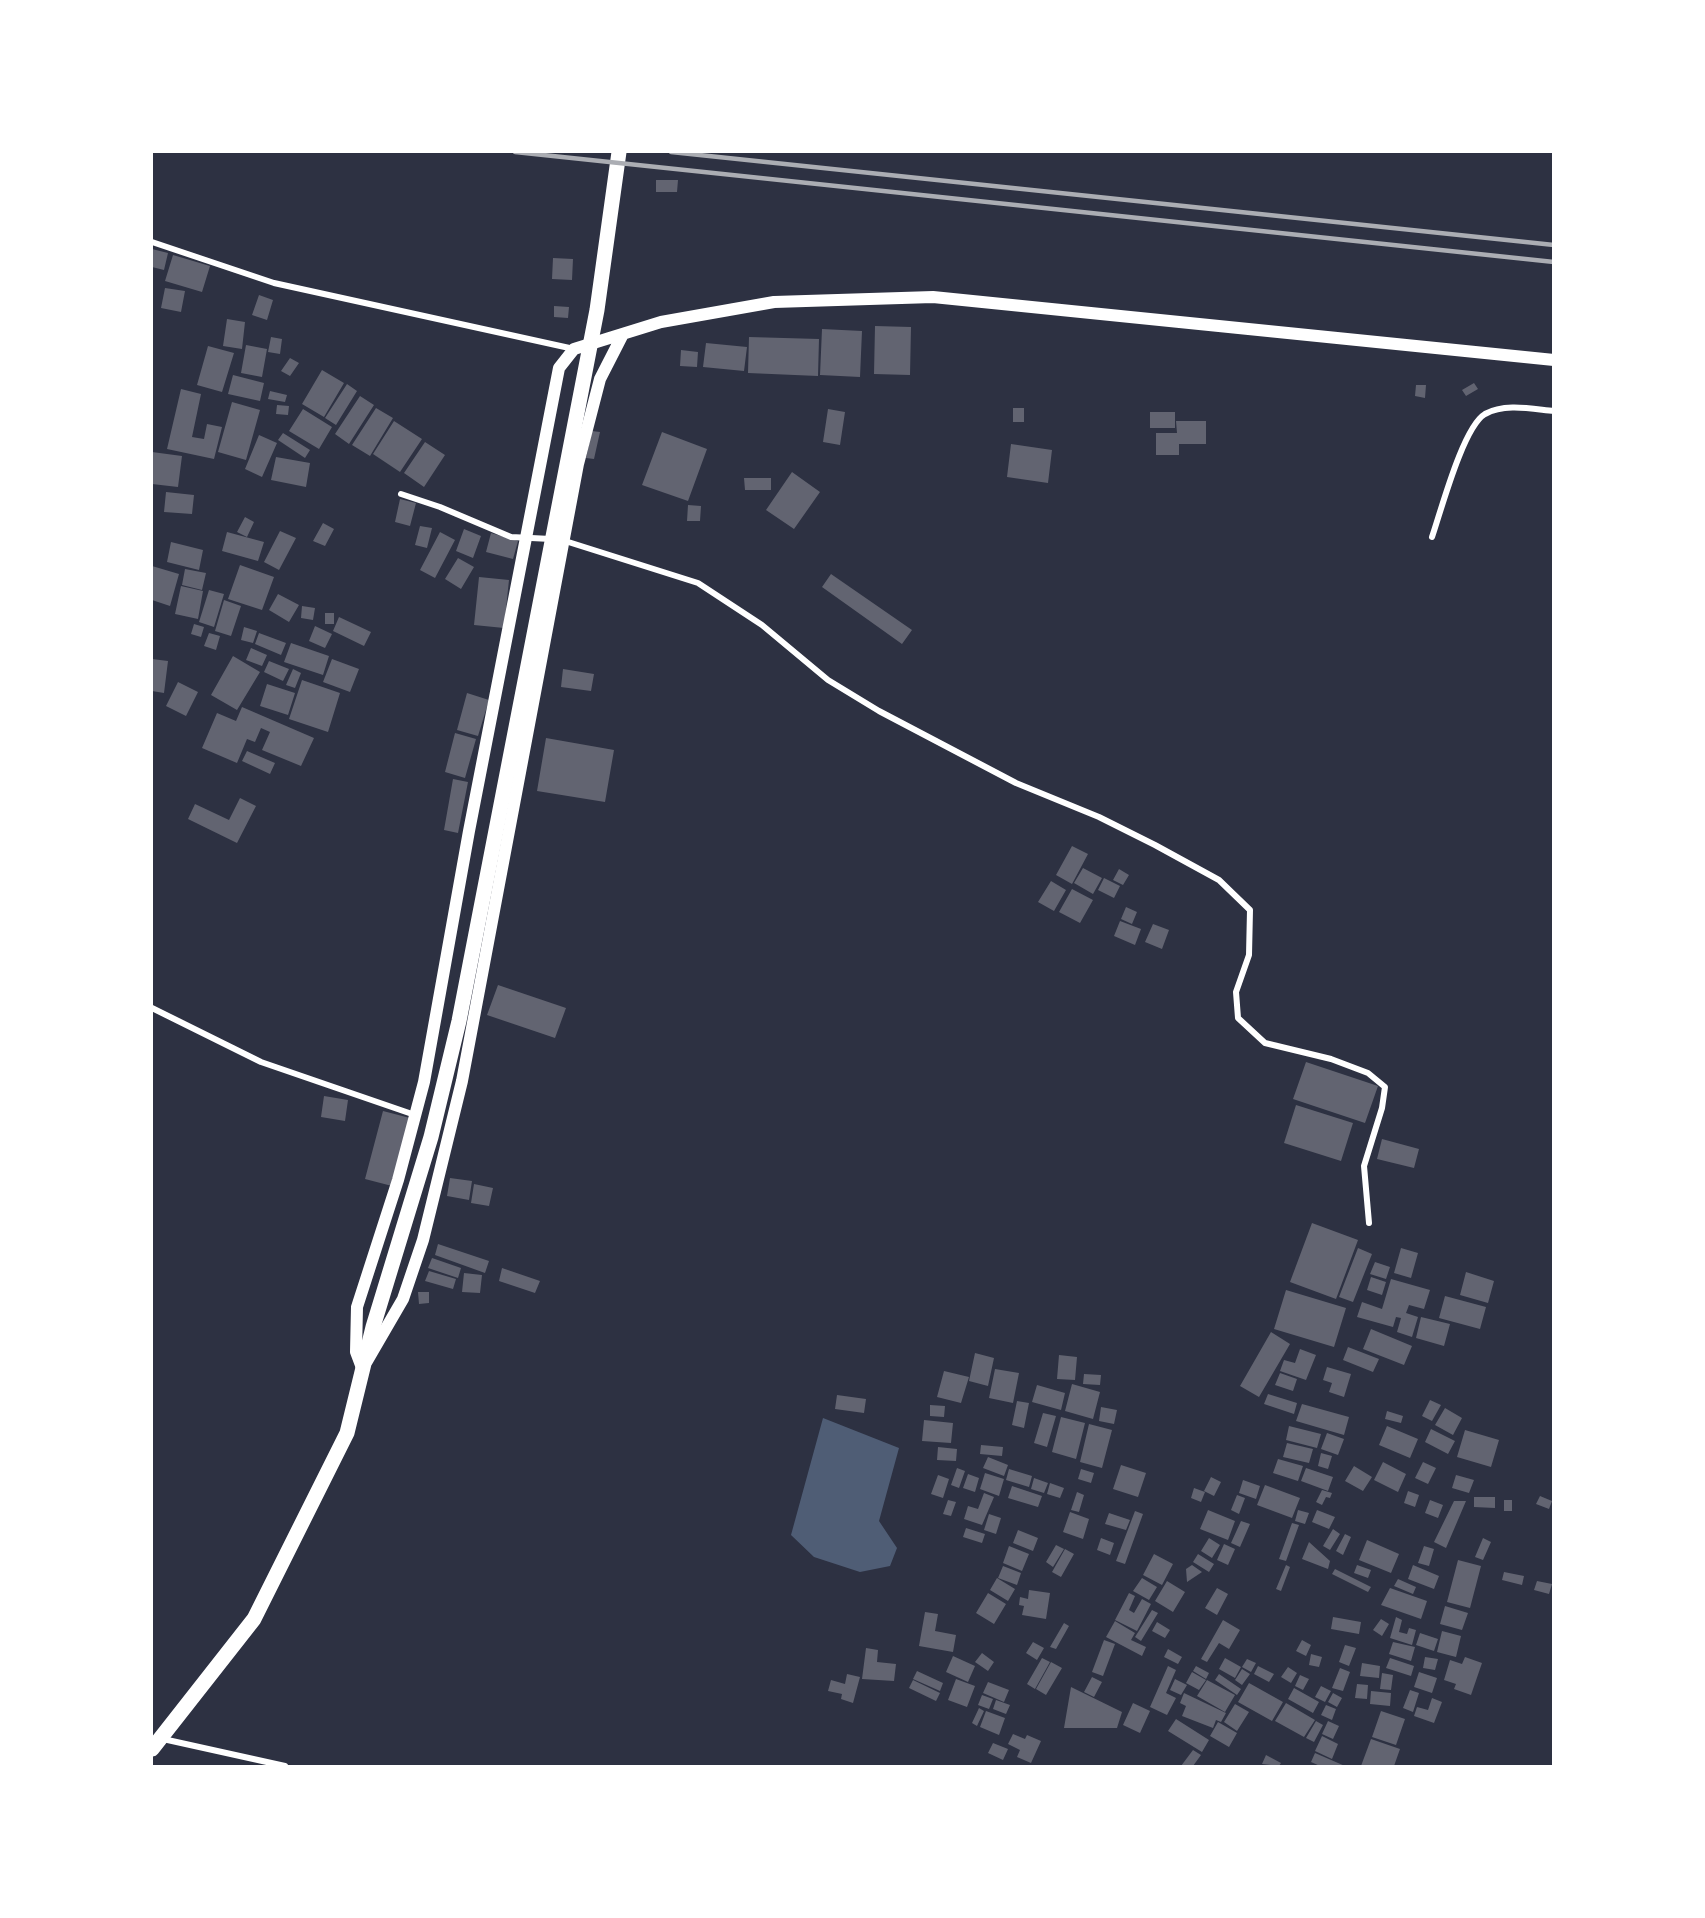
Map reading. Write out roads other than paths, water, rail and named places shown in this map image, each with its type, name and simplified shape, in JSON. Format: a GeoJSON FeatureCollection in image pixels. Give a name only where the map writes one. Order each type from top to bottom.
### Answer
{"type":"FeatureCollection","features":[{"type":"Feature","properties":{"kind":"main road"},"geometry":{"type":"LineString","coordinates":[[157,1744],[254,1619],[347,1433],[372,1327],[431,1137],[459,1021],[597,310],[619,152]]}},
{"type":"Feature","properties":{"kind":"main road"},"geometry":{"type":"LineString","coordinates":[[362,1368],[356,1352],[357,1307],[398,1180],[424,1082],[469,831],[559,368],[574,349],[622,336],[661,322],[774,302],[933,297],[1554,360]]}},
{"type":"Feature","properties":{"kind":"main road"},"geometry":{"type":"LineString","coordinates":[[362,1368],[403,1299],[423,1240],[462,1081],[578,464],[600,379],[622,336]]}},
{"type":"Feature","properties":{"kind":"street"},"geometry":{"type":"LineString","coordinates":[[152,242],[274,283],[574,349]]}},
{"type":"Feature","properties":{"kind":"street"},"geometry":{"type":"LineString","coordinates":[[1432,537],[1465,439],[1484,415],[1511,407],[1554,411]]}},
{"type":"Feature","properties":{"kind":"street"},"geometry":{"type":"LineString","coordinates":[[401,494],[440,507],[511,537],[563,540],[698,583],[762,625],[828,680],[879,711],[1016,783],[1099,817],[1219,880],[1250,910],[1249,955],[1236,992],[1238,1018],[1265,1043],[1331,1059],[1368,1073],[1385,1087],[1382,1108],[1364,1166],[1369,1223]]}},
{"type":"Feature","properties":{"kind":"street"},"geometry":{"type":"LineString","coordinates":[[152,1008],[261,1062],[416,1115]]}},
{"type":"Feature","properties":{"kind":"street"},"geometry":{"type":"LineString","coordinates":[[157,1744],[285,1767]]}},
{"type":"Feature","properties":{"kind":"water"},"geometry":{"type":"Polygon","coordinates":[[[823,1418],[899,1448],[879,1521],[897,1548],[890,1566],[860,1572],[814,1557],[791,1535],[823,1418]]]}},
{"type":"Feature","properties":{"kind":"railway"},"geometry":{"type":"LineString","coordinates":[[515,152],[1554,262]]}},
{"type":"Feature","properties":{"kind":"railway"},"geometry":{"type":"LineString","coordinates":[[671,152],[1554,245]]}}]}
